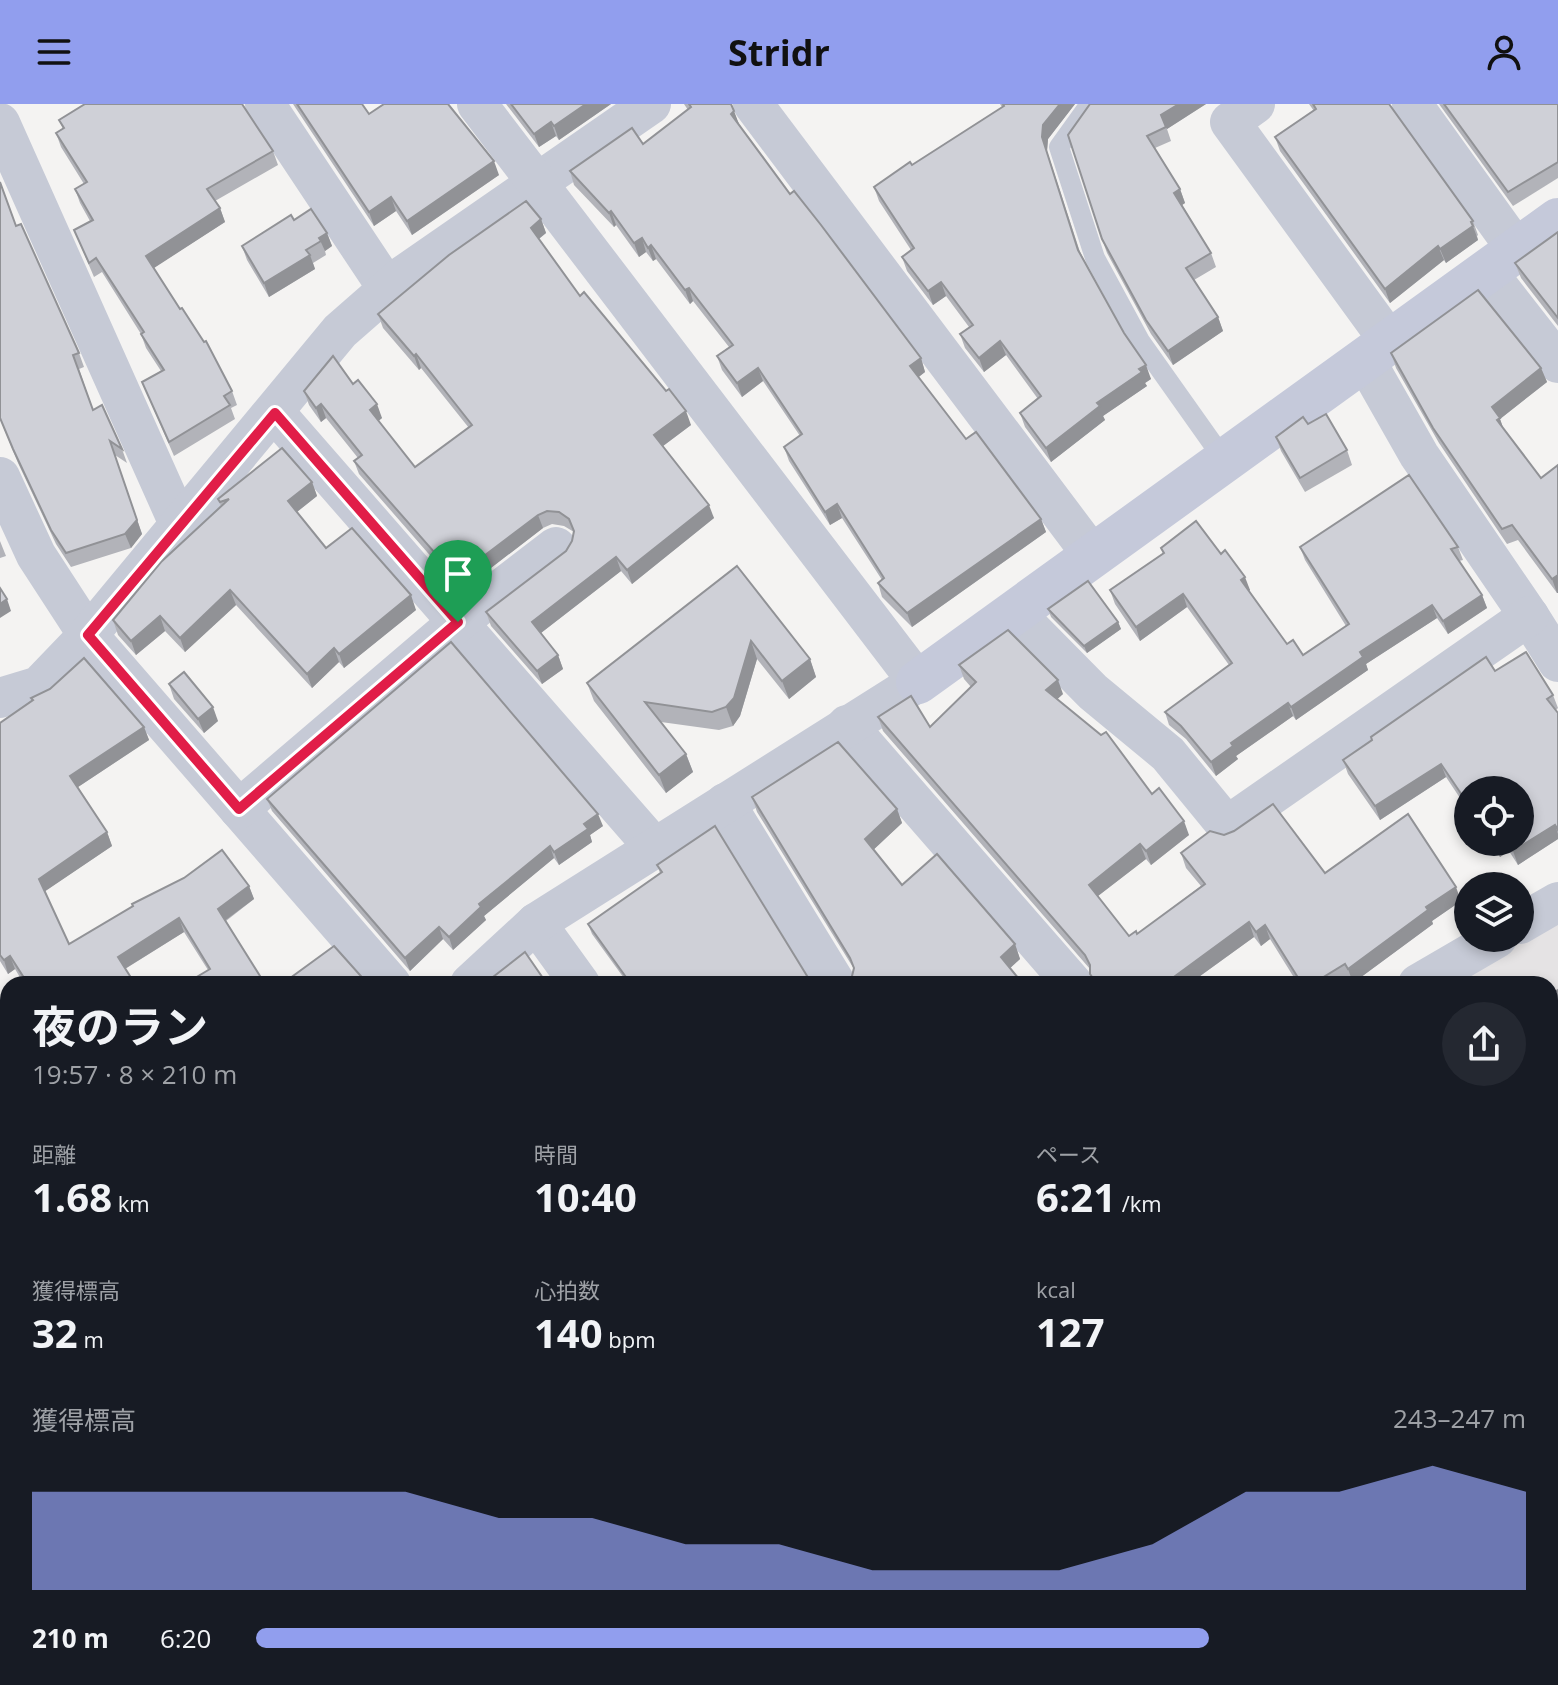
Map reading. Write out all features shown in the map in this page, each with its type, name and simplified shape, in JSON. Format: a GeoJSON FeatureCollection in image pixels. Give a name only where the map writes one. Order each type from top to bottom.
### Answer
{"type":"FeatureCollection","features":[{"type":"Feature","properties":{"kind":"street"},"geometry":{"type":"LineString","coordinates":[[265,104],[388,289]]}},
{"type":"Feature","properties":{"kind":"street"},"geometry":{"type":"LineString","coordinates":[[477,104],[918,682]]}},
{"type":"Feature","properties":{"kind":"street"},"geometry":{"type":"LineString","coordinates":[[0,698],[39,686],[88,635],[340,331],[404,275],[651,104]]}},
{"type":"Feature","properties":{"kind":"street"},"geometry":{"type":"LineString","coordinates":[[753,104],[1093,556]]}},
{"type":"Feature","properties":{"kind":"street"},"geometry":{"type":"LineString","coordinates":[[1255,104],[1230,122],[1378,351],[1419,455],[1558,662]]}},
{"type":"Feature","properties":{"kind":"street"},"geometry":{"type":"LineString","coordinates":[[1412,104],[1558,363]]}},
{"type":"Feature","properties":{"kind":"street"},"geometry":{"type":"LineString","coordinates":[[0,123],[180,526]]}},
{"type":"Feature","properties":{"kind":"street"},"geometry":{"type":"LineString","coordinates":[[479,976],[536,923],[918,682],[1558,220]]}},
{"type":"Feature","properties":{"kind":"street"},"geometry":{"type":"LineString","coordinates":[[275,413],[654,847]]}},
{"type":"Feature","properties":{"kind":"street"},"geometry":{"type":"LineString","coordinates":[[0,477],[36,555],[88,635],[384,976]]}},
{"type":"Feature","properties":{"kind":"street"},"geometry":{"type":"LineString","coordinates":[[239,809],[458,622],[556,547]]}},
{"type":"Feature","properties":{"kind":"street"},"geometry":{"type":"LineString","coordinates":[[1014,612],[1093,692],[1168,754],[1227,826],[1529,616]]}},
{"type":"Feature","properties":{"kind":"street"},"geometry":{"type":"LineString","coordinates":[[847,725],[1066,976]]}},
{"type":"Feature","properties":{"kind":"street"},"geometry":{"type":"LineString","coordinates":[[725,803],[831,976]]}},
{"type":"Feature","properties":{"kind":"street"},"geometry":{"type":"LineString","coordinates":[[1534,916],[1558,902]]}},
{"type":"Feature","properties":{"kind":"street"},"geometry":{"type":"LineString","coordinates":[[536,923],[574,976]]}},
{"type":"Feature","properties":{"kind":"street"},"geometry":{"type":"LineString","coordinates":[[1432,976],[1473,952]]}},
{"type":"Feature","properties":{"kind":"lane"},"geometry":{"type":"LineString","coordinates":[[1090,104],[1059,147],[1095,258],[1140,341],[1225,461]]}},
{"type":"Feature","properties":{"kind":"shaded area"},"geometry":{"type":"Polygon","coordinates":[[[1558,919],[1558,976],[1462,976],[1503,952],[1534,952],[1534,933],[1558,919]]]}},
{"type":"Feature","properties":{"kind":"building"},"geometry":{"type":"Polygon","coordinates":[[[85,104],[242,104],[273,151],[207,189],[220,208],[146,256],[180,309],[206,341],[232,391],[224,396],[230,405],[169,442],[142,382],[164,370],[141,334],[144,332],[96,258],[89,263],[74,230],[93,220],[75,189],[87,182],[56,133],[64,128],[59,120],[85,104]]]}},
{"type":"Feature","properties":{"kind":"building"},"geometry":{"type":"Polygon","coordinates":[[[297,104],[362,104],[369,114],[384,104],[448,104],[494,161],[407,221],[391,197],[369,212],[297,104]]]}},
{"type":"Feature","properties":{"kind":"building"},"geometry":{"type":"Polygon","coordinates":[[[511,104],[586,104],[554,126],[551,122],[534,134],[511,104]]]}},
{"type":"Feature","properties":{"kind":"building"},"geometry":{"type":"Polygon","coordinates":[[[689,104],[731,104],[734,111],[731,114],[790,194],[794,191],[921,358],[910,366],[966,439],[976,432],[1041,519],[907,613],[878,583],[884,578],[837,504],[825,512],[784,447],[802,434],[758,368],[737,383],[717,356],[733,345],[689,288],[685,290],[651,245],[648,248],[642,238],[634,243],[611,211],[609,213],[570,171],[632,128],[643,144],[691,107],[689,104]]]}},
{"type":"Feature","properties":{"kind":"building"},"geometry":{"type":"Polygon","coordinates":[[[1003,104],[1060,104],[1043,125],[1042,137],[1078,250],[1124,333],[1146,365],[1139,369],[1142,372],[1097,403],[1100,406],[1046,448],[1020,413],[1041,396],[1000,341],[979,358],[960,334],[973,325],[941,282],[928,291],[902,257],[914,248],[874,187],[1003,104]]]}},
{"type":"Feature","properties":{"kind":"building"},"geometry":{"type":"Polygon","coordinates":[[[1090,104],[1179,104],[1161,115],[1166,127],[1147,136],[1180,189],[1174,193],[1211,253],[1186,268],[1218,317],[1168,351],[1146,320],[1102,239],[1068,135],[1090,104]]]}},
{"type":"Feature","properties":{"kind":"building"},"geometry":{"type":"Polygon","coordinates":[[[1313,104],[1389,104],[1473,221],[1473,226],[1440,249],[1438,246],[1385,289],[1275,137],[1316,109],[1313,104]]]}},
{"type":"Feature","properties":{"kind":"building"},"geometry":{"type":"Polygon","coordinates":[[[1444,104],[1558,104],[1558,162],[1508,192],[1444,104]]]}},
{"type":"Feature","properties":{"kind":"building"},"geometry":{"type":"Polygon","coordinates":[[[0,182],[16,226],[21,224],[79,353],[73,355],[93,410],[102,405],[122,449],[110,441],[137,520],[125,534],[66,553],[51,530],[0,418],[0,182]]]}},
{"type":"Feature","properties":{"kind":"building"},"geometry":{"type":"Polygon","coordinates":[[[526,201],[541,219],[531,228],[580,296],[584,292],[686,411],[654,435],[709,505],[627,570],[616,557],[532,622],[558,655],[537,671],[486,612],[566,551],[574,531],[569,519],[559,512],[547,511],[538,515],[456,577],[354,461],[362,455],[321,404],[316,408],[304,391],[333,356],[353,384],[358,380],[377,404],[370,410],[415,467],[472,425],[416,354],[414,356],[378,314],[449,255],[526,201]]]}},
{"type":"Feature","properties":{"kind":"building"},"geometry":{"type":"Polygon","coordinates":[[[311,209],[327,233],[319,238],[321,241],[306,250],[310,255],[264,283],[242,246],[291,215],[294,220],[311,209]]]}},
{"type":"Feature","properties":{"kind":"building"},"geometry":{"type":"Polygon","coordinates":[[[1558,232],[1558,318],[1515,263],[1558,232]]]}},
{"type":"Feature","properties":{"kind":"building"},"geometry":{"type":"Polygon","coordinates":[[[1478,290],[1541,368],[1492,407],[1500,418],[1497,420],[1541,478],[1558,465],[1558,575],[1552,579],[1512,525],[1502,529],[1433,428],[1391,353],[1478,290]]]}},
{"type":"Feature","properties":{"kind":"building"},"geometry":{"type":"Polygon","coordinates":[[[1326,414],[1347,450],[1300,478],[1276,437],[1303,417],[1308,424],[1326,414]]]}},
{"type":"Feature","properties":{"kind":"building"},"geometry":{"type":"Polygon","coordinates":[[[282,448],[312,482],[288,501],[326,548],[352,528],[411,595],[339,654],[334,648],[307,674],[230,590],[180,638],[160,616],[131,641],[113,620],[161,562],[229,499],[220,502],[218,499],[282,448]]]}},
{"type":"Feature","properties":{"kind":"building"},"geometry":{"type":"Polygon","coordinates":[[[1409,475],[1458,547],[1451,549],[1482,595],[1443,621],[1432,605],[1360,652],[1363,657],[1291,707],[1288,703],[1231,743],[1233,746],[1211,762],[1165,712],[1232,663],[1183,594],[1136,627],[1110,590],[1164,553],[1161,548],[1196,521],[1221,554],[1225,550],[1245,577],[1241,580],[1287,644],[1293,640],[1303,655],[1349,624],[1300,547],[1409,475]]]}},
{"type":"Feature","properties":{"kind":"building"},"geometry":{"type":"Polygon","coordinates":[[[737,566],[810,659],[782,681],[751,641],[734,698],[726,707],[712,712],[645,702],[686,754],[659,775],[587,683],[737,566]]]}},
{"type":"Feature","properties":{"kind":"building"},"geometry":{"type":"Polygon","coordinates":[[[1088,581],[1118,622],[1084,646],[1048,609],[1088,581]]]}},
{"type":"Feature","properties":{"kind":"building"},"geometry":{"type":"Polygon","coordinates":[[[0,588],[7,599],[0,604],[0,588]]]}},
{"type":"Feature","properties":{"kind":"building"},"geometry":{"type":"Polygon","coordinates":[[[1008,630],[1058,680],[1046,690],[1101,735],[1106,732],[1152,794],[1159,788],[1184,821],[1146,851],[1140,844],[1089,885],[1129,936],[1136,931],[1137,934],[1205,884],[1181,853],[1210,831],[1224,835],[1234,831],[1273,804],[1325,873],[1408,814],[1454,888],[1348,969],[1345,964],[1325,976],[1297,976],[1265,925],[1256,932],[1249,922],[1175,976],[1091,976],[1085,955],[878,717],[911,696],[930,727],[976,682],[959,665],[1008,630]]]}},
{"type":"Feature","properties":{"kind":"building"},"geometry":{"type":"Polygon","coordinates":[[[451,642],[598,814],[584,824],[588,829],[554,852],[550,846],[479,904],[481,907],[449,937],[439,927],[405,958],[267,799],[451,642]]]}},
{"type":"Feature","properties":{"kind":"building"},"geometry":{"type":"Polygon","coordinates":[[[1526,652],[1553,695],[1547,699],[1558,713],[1558,830],[1555,825],[1534,838],[1534,776],[1454,776],[1454,783],[1441,764],[1375,806],[1343,760],[1486,657],[1495,671],[1526,652]]]}},
{"type":"Feature","properties":{"kind":"building"},"geometry":{"type":"Polygon","coordinates":[[[84,658],[144,727],[70,776],[107,832],[39,879],[69,944],[132,904],[184,878],[222,850],[249,886],[218,909],[260,976],[198,976],[210,969],[179,918],[118,957],[130,976],[23,976],[10,956],[4,960],[0,955],[0,723],[33,700],[31,698],[50,689],[84,658]]]}},
{"type":"Feature","properties":{"kind":"building"},"geometry":{"type":"Polygon","coordinates":[[[184,672],[213,707],[198,719],[169,684],[184,672]]]}},
{"type":"Feature","properties":{"kind":"building"},"geometry":{"type":"Polygon","coordinates":[[[838,742],[897,809],[865,839],[902,885],[937,854],[1015,944],[1001,957],[1016,976],[852,976],[854,968],[850,958],[752,797],[838,742]]]}},
{"type":"Feature","properties":{"kind":"building"},"geometry":{"type":"Polygon","coordinates":[[[715,826],[807,976],[625,976],[588,924],[662,872],[657,865],[715,826]]]}},
{"type":"Feature","properties":{"kind":"building"},"geometry":{"type":"Polygon","coordinates":[[[334,946],[361,976],[293,976],[334,946]]]}},
{"type":"Feature","properties":{"kind":"building"},"geometry":{"type":"Polygon","coordinates":[[[525,952],[542,976],[494,976],[525,952]]]}},
{"type":"Feature","properties":{"kind":"route"},"geometry":{"type":"LineString","coordinates":[[275,413],[458,622],[239,809],[88,635],[275,413]]}}]}
